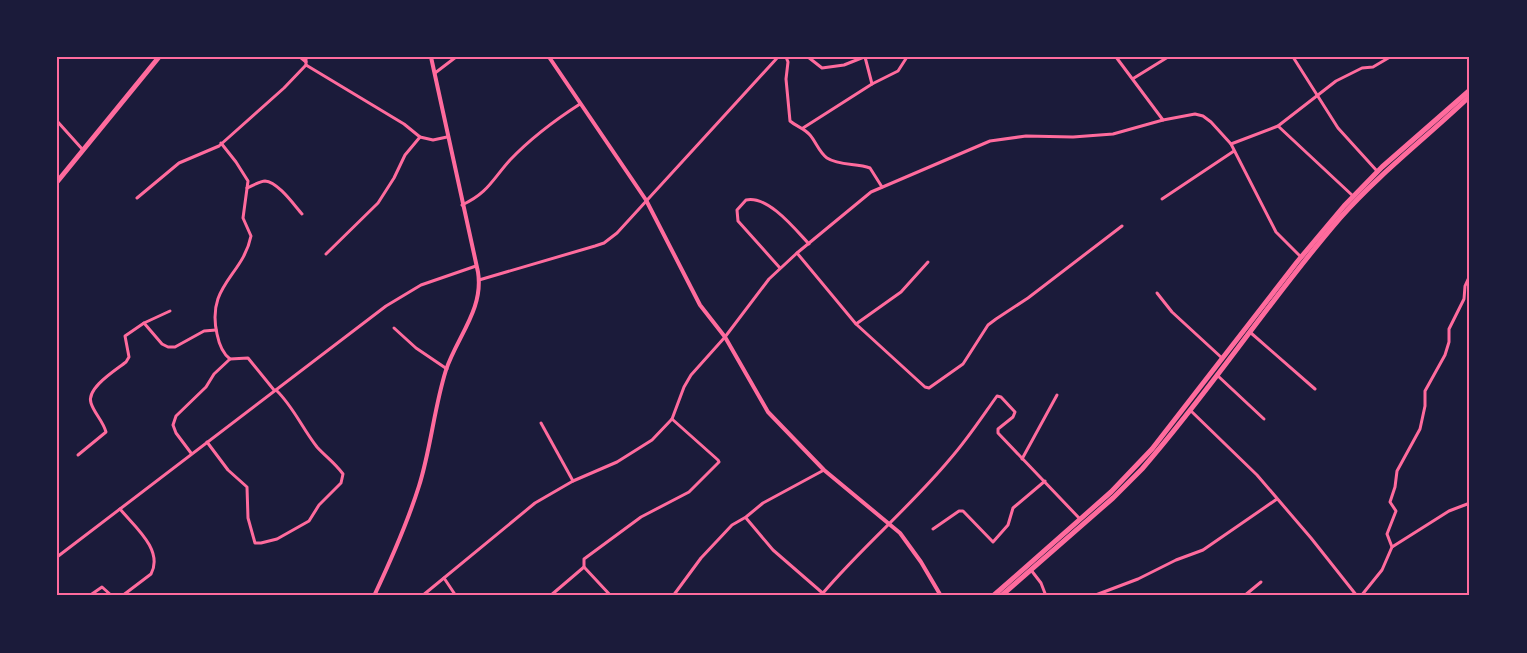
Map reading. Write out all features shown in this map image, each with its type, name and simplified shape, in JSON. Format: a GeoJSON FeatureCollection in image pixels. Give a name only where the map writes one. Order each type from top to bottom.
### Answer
{"type":"FeatureCollection","features":[{"type":"Feature","properties":{"kind":"main road"},"geometry":{"type":"LineString","coordinates":[[57,182],[159,57]]}},
{"type":"Feature","properties":{"kind":"main road"},"geometry":{"type":"LineString","coordinates":[[1001,596],[1127,484],[1154,455],[1222,358],[1301,257],[1353,196],[1470,90]]}},
{"type":"Feature","properties":{"kind":"main road"},"geometry":{"type":"LineString","coordinates":[[993,596],[1140,463],[1217,375],[1301,265],[1360,197],[1470,96]]}},
{"type":"Feature","properties":{"kind":"street"},"geometry":{"type":"LineString","coordinates":[[300,57],[404,124],[420,137],[434,140],[447,137]]}},
{"type":"Feature","properties":{"kind":"street"},"geometry":{"type":"LineString","coordinates":[[374,596],[406,522],[419,484],[447,369],[476,306],[479,280],[431,57]]}},
{"type":"Feature","properties":{"kind":"street"},"geometry":{"type":"LineString","coordinates":[[435,73],[456,57]]}},
{"type":"Feature","properties":{"kind":"street"},"geometry":{"type":"LineString","coordinates":[[549,57],[646,200],[700,305],[725,337],[768,412],[824,470],[900,533],[941,596]]}},
{"type":"Feature","properties":{"kind":"street"},"geometry":{"type":"LineString","coordinates":[[786,57],[789,62],[786,79],[790,121],[797,127],[803,128],[827,157],[870,168],[882,187]]}},
{"type":"Feature","properties":{"kind":"street"},"geometry":{"type":"LineString","coordinates":[[808,57],[822,68],[844,65],[864,57],[872,84]]}},
{"type":"Feature","properties":{"kind":"street"},"geometry":{"type":"LineString","coordinates":[[803,128],[872,84],[898,71],[907,57]]}},
{"type":"Feature","properties":{"kind":"street"},"geometry":{"type":"LineString","coordinates":[[1116,57],[1134,78],[1163,120]]}},
{"type":"Feature","properties":{"kind":"street"},"geometry":{"type":"LineString","coordinates":[[1134,78],[1168,57]]}},
{"type":"Feature","properties":{"kind":"street"},"geometry":{"type":"LineString","coordinates":[[1293,57],[1338,128],[1378,171]]}},
{"type":"Feature","properties":{"kind":"street"},"geometry":{"type":"LineString","coordinates":[[1231,144],[1278,126],[1336,81],[1362,68],[1373,67],[1389,57]]}},
{"type":"Feature","properties":{"kind":"street"},"geometry":{"type":"LineString","coordinates":[[479,280],[604,243],[617,233],[774,58]]}},
{"type":"Feature","properties":{"kind":"street"},"geometry":{"type":"LineString","coordinates":[[136,198],[179,163],[221,144],[284,88],[306,61]]}},
{"type":"Feature","properties":{"kind":"street"},"geometry":{"type":"LineString","coordinates":[[462,205],[490,187],[510,160],[541,131],[580,104]]}},
{"type":"Feature","properties":{"kind":"street"},"geometry":{"type":"LineString","coordinates":[[422,596],[535,503],[617,462],[652,440],[672,419],[691,375],[725,337],[769,279],[871,192],[990,141],[1026,136],[1073,137],[1113,134],[1163,120],[1195,114],[1203,116],[1212,122],[1231,144],[1276,232],[1301,257]]}},
{"type":"Feature","properties":{"kind":"street"},"geometry":{"type":"LineString","coordinates":[[57,121],[83,150]]}},
{"type":"Feature","properties":{"kind":"street"},"geometry":{"type":"LineString","coordinates":[[1278,126],[1353,196]]}},
{"type":"Feature","properties":{"kind":"street"},"geometry":{"type":"LineString","coordinates":[[326,254],[378,203],[405,155],[420,137]]}},
{"type":"Feature","properties":{"kind":"street"},"geometry":{"type":"LineString","coordinates":[[207,442],[228,470],[246,487],[248,518],[255,543],[277,539],[309,521],[319,505],[341,483],[343,474],[331,458],[318,449],[288,402],[248,358],[230,358],[225,355],[216,330],[216,301],[222,286],[237,268],[251,236],[243,218],[248,181],[221,144]]}},
{"type":"Feature","properties":{"kind":"street"},"geometry":{"type":"LineString","coordinates":[[1162,199],[1234,151]]}},
{"type":"Feature","properties":{"kind":"street"},"geometry":{"type":"LineString","coordinates":[[247,188],[265,181],[273,184],[302,214]]}},
{"type":"Feature","properties":{"kind":"street"},"geometry":{"type":"LineString","coordinates":[[780,268],[738,221],[737,210],[746,200],[758,199],[779,213],[808,244]]}},
{"type":"Feature","properties":{"kind":"street"},"geometry":{"type":"LineString","coordinates":[[797,253],[856,324],[925,387],[932,387],[963,364],[988,325],[1028,298],[1122,226]]}},
{"type":"Feature","properties":{"kind":"street"},"geometry":{"type":"LineString","coordinates":[[856,324],[901,292],[928,262]]}},
{"type":"Feature","properties":{"kind":"street"},"geometry":{"type":"LineString","coordinates":[[57,556],[386,306],[421,285],[476,266]]}},
{"type":"Feature","properties":{"kind":"street"},"geometry":{"type":"LineString","coordinates":[[1392,547],[1387,534],[1396,511],[1389,502],[1398,471],[1420,429],[1425,406],[1425,391],[1445,355],[1449,342],[1449,329],[1464,299],[1465,286],[1470,275]]}},
{"type":"Feature","properties":{"kind":"street"},"geometry":{"type":"LineString","coordinates":[[1157,293],[1172,312],[1222,358]]}},
{"type":"Feature","properties":{"kind":"street"},"geometry":{"type":"LineString","coordinates":[[78,455],[106,432],[90,401],[90,394],[94,387],[126,362],[129,357],[125,336],[144,323],[170,311]]}},
{"type":"Feature","properties":{"kind":"street"},"geometry":{"type":"LineString","coordinates":[[144,323],[162,344],[168,347],[175,347],[204,331],[216,330]]}},
{"type":"Feature","properties":{"kind":"street"},"geometry":{"type":"LineString","coordinates":[[394,328],[416,348],[447,369]]}},
{"type":"Feature","properties":{"kind":"street"},"geometry":{"type":"LineString","coordinates":[[1249,332],[1315,389]]}},
{"type":"Feature","properties":{"kind":"street"},"geometry":{"type":"LineString","coordinates":[[191,454],[173,426],[176,416],[206,387],[214,374],[230,358]]}},
{"type":"Feature","properties":{"kind":"street"},"geometry":{"type":"LineString","coordinates":[[1217,375],[1264,419]]}},
{"type":"Feature","properties":{"kind":"street"},"geometry":{"type":"LineString","coordinates":[[1022,459],[1058,395]]}},
{"type":"Feature","properties":{"kind":"street"},"geometry":{"type":"LineString","coordinates":[[746,517],[773,550],[825,595],[845,567],[890,524],[950,459],[997,396],[1001,397],[1016,412],[998,429],[998,433],[1080,519]]}},
{"type":"Feature","properties":{"kind":"street"},"geometry":{"type":"LineString","coordinates":[[1188,407],[1257,475],[1359,596],[1382,570],[1392,547],[1449,511],[1470,503]]}},
{"type":"Feature","properties":{"kind":"street"},"geometry":{"type":"LineString","coordinates":[[611,596],[584,567],[584,559],[642,517],[689,492],[717,465],[718,460],[672,419]]}},
{"type":"Feature","properties":{"kind":"street"},"geometry":{"type":"LineString","coordinates":[[541,423],[573,482]]}},
{"type":"Feature","properties":{"kind":"street"},"geometry":{"type":"LineString","coordinates":[[673,596],[717,540],[732,525],[746,517],[762,503],[824,470]]}},
{"type":"Feature","properties":{"kind":"street"},"geometry":{"type":"LineString","coordinates":[[933,529],[963,511],[993,542],[1008,525],[1013,508],[1045,482]]}},
{"type":"Feature","properties":{"kind":"street"},"geometry":{"type":"LineString","coordinates":[[1093,596],[1203,550],[1277,499]]}},
{"type":"Feature","properties":{"kind":"street"},"geometry":{"type":"LineString","coordinates":[[120,509],[147,540],[152,548],[153,556],[151,574],[122,596]]}},
{"type":"Feature","properties":{"kind":"street"},"geometry":{"type":"LineString","coordinates":[[550,596],[584,567]]}},
{"type":"Feature","properties":{"kind":"street"},"geometry":{"type":"LineString","coordinates":[[1031,570],[1041,583],[1046,596]]}},
{"type":"Feature","properties":{"kind":"street"},"geometry":{"type":"LineString","coordinates":[[444,578],[456,596]]}},
{"type":"Feature","properties":{"kind":"street"},"geometry":{"type":"LineString","coordinates":[[1244,596],[1261,582]]}},
{"type":"Feature","properties":{"kind":"street"},"geometry":{"type":"LineString","coordinates":[[89,596],[102,587],[112,596]]}},
{"type":"Feature","properties":{"kind":"street"},"geometry":{"type":"LineString","coordinates":[[306,596],[312,596]]}}]}
